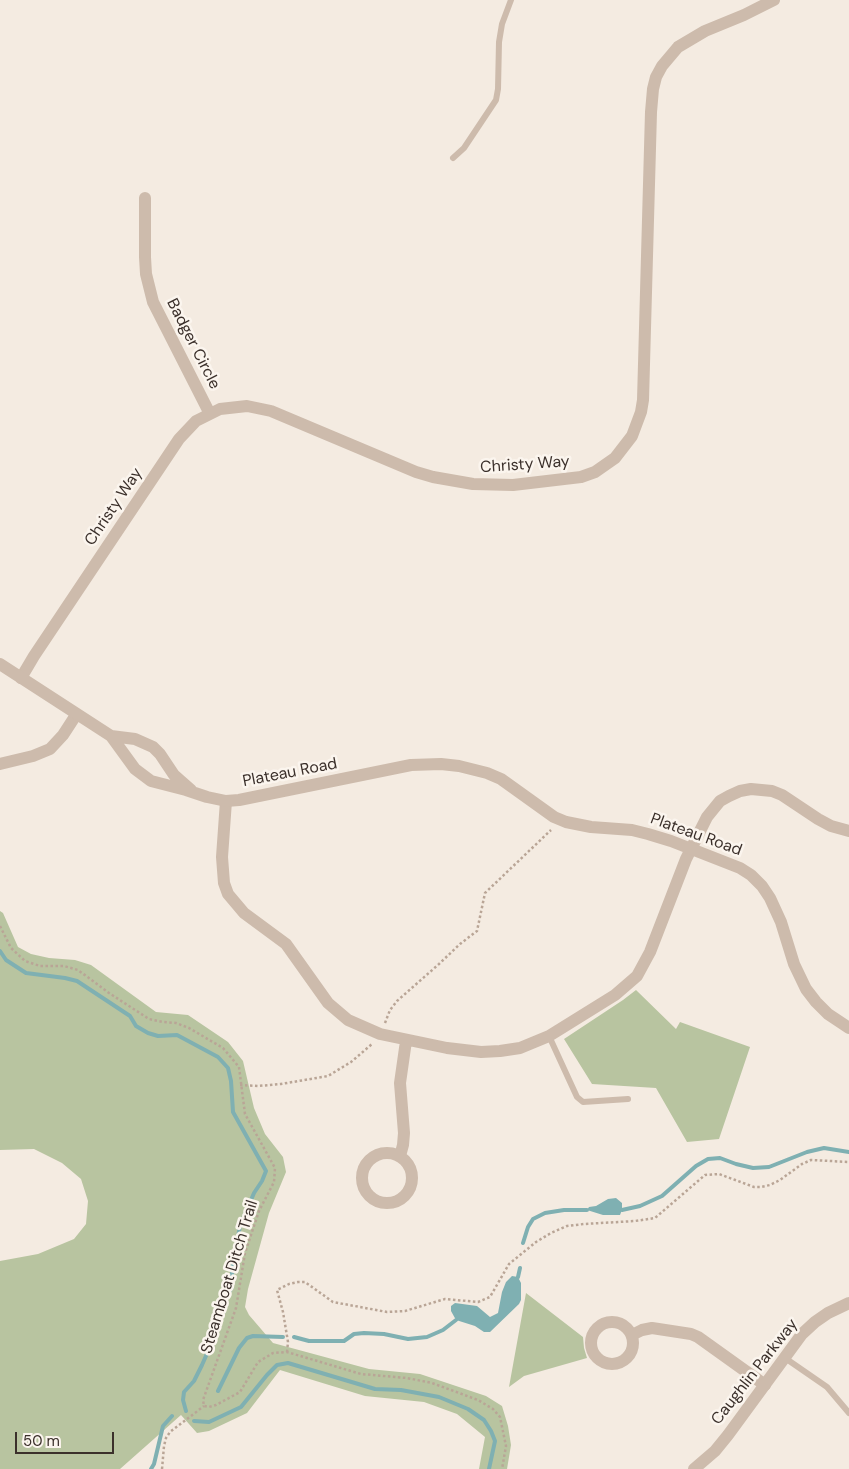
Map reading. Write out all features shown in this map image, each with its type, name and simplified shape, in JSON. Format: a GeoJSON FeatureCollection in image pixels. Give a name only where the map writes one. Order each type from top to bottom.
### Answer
{"type":"FeatureCollection","features":[{"type":"Feature","properties":{"kind":"street","name":"Christy Way"},"geometry":{"type":"LineString","coordinates":[[21,678],[174,446],[188,428],[196,421],[210,414],[233,407],[259,407],[416,472],[432,477],[473,484],[506,485],[568,480],[585,476],[606,466],[616,458],[632,436],[641,412],[643,400],[650,112],[656,77],[665,60],[678,46],[705,31],[744,16],[774,0]]}},
{"type":"Feature","properties":{"kind":"street","name":"Badger Circle"},"geometry":{"type":"LineString","coordinates":[[145,198],[146,274],[153,302],[210,414]]}},
{"type":"Feature","properties":{"kind":"street","name":"Plateau Road"},"geometry":{"type":"LineString","coordinates":[[0,664],[111,736],[135,769],[151,781],[193,792],[207,798],[226,801],[261,796],[411,765],[441,764],[474,769],[501,779],[543,809],[566,822],[591,828],[632,830],[671,841],[740,868],[751,875],[762,886],[776,909],[794,964],[806,989],[828,1014],[849,1028]]}},
{"type":"Feature","properties":{"kind":"street"},"geometry":{"type":"LineString","coordinates":[[0,764],[34,756],[50,748],[64,735],[76,715]]}},
{"type":"Feature","properties":{"kind":"street","name":"Plateau Road"},"geometry":{"type":"LineString","coordinates":[[111,736],[135,739],[153,747],[174,775],[193,792]]}},
{"type":"Feature","properties":{"kind":"street"},"geometry":{"type":"LineString","coordinates":[[226,801],[222,857],[224,883],[228,894],[244,913],[286,944],[318,990],[338,1012],[360,1026],[380,1034],[406,1041],[464,1051],[500,1051],[520,1048],[549,1036],[615,995],[637,976],[650,952],[691,849],[707,816],[712,808],[729,796],[751,789],[767,790],[782,795],[831,826],[849,831]]}},
{"type":"Feature","properties":{"kind":"street"},"geometry":{"type":"LineString","coordinates":[[400,1156],[404,1133],[400,1083],[406,1041]]}},
{"type":"Feature","properties":{"kind":"street"},"geometry":{"type":"LineString","coordinates":[[389,1152],[400,1156],[408,1164],[412,1174],[411,1186],[405,1196],[396,1202],[384,1203],[373,1200],[365,1192],[361,1181],[362,1170],[368,1160],[378,1154],[389,1152]]}},
{"type":"Feature","properties":{"kind":"street","name":"Caughlin Parkway"},"geometry":{"type":"LineString","coordinates":[[694,1469],[728,1435],[802,1334],[828,1312],[849,1303]]}},
{"type":"Feature","properties":{"kind":"street"},"geometry":{"type":"LineString","coordinates":[[632,1335],[652,1328],[691,1334],[698,1337],[765,1385]]}},
{"type":"Feature","properties":{"kind":"lane"},"geometry":{"type":"LineString","coordinates":[[453,158],[464,148],[496,100],[499,42],[502,24],[511,0]]}},
{"type":"Feature","properties":{"kind":"lane"},"geometry":{"type":"LineString","coordinates":[[549,1036],[577,1098],[583,1102],[628,1099]]}},
{"type":"Feature","properties":{"kind":"lane"},"geometry":{"type":"LineString","coordinates":[[785,1358],[827,1387],[849,1413]]}},
{"type":"Feature","properties":{"kind":"path"},"geometry":{"type":"LineString","coordinates":[[240,1085],[281,1084],[328,1076],[369,1048],[380,1034],[390,1010],[397,1001],[477,931],[485,893],[552,829]]}},
{"type":"Feature","properties":{"kind":"path","name":"Steamboat Ditch Trail"},"geometry":{"type":"LineString","coordinates":[[0,926],[12,948],[25,961],[40,966],[64,966],[78,970],[109,993],[149,1018],[176,1023],[189,1028],[223,1048],[239,1067],[244,1114],[275,1168],[274,1182],[259,1211],[245,1253],[236,1308],[203,1400],[204,1406]]}},
{"type":"Feature","properties":{"kind":"path"},"geometry":{"type":"LineString","coordinates":[[287,1352],[288,1342],[283,1312],[276,1290],[289,1284],[305,1282],[333,1302],[387,1312],[405,1311],[445,1299],[478,1302],[490,1297],[509,1264],[536,1242],[552,1232],[567,1226],[655,1218],[698,1180],[711,1173],[719,1174],[754,1187],[761,1187],[770,1185],[811,1160],[849,1162]]}},
{"type":"Feature","properties":{"kind":"path"},"geometry":{"type":"LineString","coordinates":[[162,1469],[164,1446],[170,1432],[204,1406],[216,1406],[240,1392],[258,1362],[273,1353],[287,1352],[360,1374],[407,1378],[432,1383],[478,1400],[493,1408],[500,1417],[506,1446],[502,1469]]}},
{"type":"Feature","properties":{"kind":"green space"},"geometry":{"type":"Polygon","coordinates":[[[0,911],[3,913],[18,947],[31,954],[49,958],[75,960],[91,965],[156,1012],[188,1015],[228,1042],[243,1061],[254,1108],[265,1134],[283,1157],[286,1172],[269,1213],[248,1289],[245,1307],[249,1315],[273,1343],[369,1369],[420,1374],[486,1396],[502,1406],[508,1426],[511,1445],[507,1469],[479,1469],[485,1437],[457,1414],[424,1402],[365,1396],[280,1370],[247,1413],[209,1431],[197,1433],[181,1415],[120,1469],[0,1469],[0,1261],[38,1254],[74,1239],[86,1224],[88,1201],[81,1179],[62,1163],[34,1149],[0,1150],[0,911]]]}},
{"type":"Feature","properties":{"kind":"green space"},"geometry":{"type":"Polygon","coordinates":[[[636,990],[676,1029],[680,1022],[750,1047],[719,1139],[687,1142],[656,1088],[592,1084],[564,1039],[636,990]]]}},
{"type":"Feature","properties":{"kind":"green space"},"geometry":{"type":"Polygon","coordinates":[[[526,1293],[583,1337],[587,1358],[524,1376],[509,1387],[526,1293]]]}},
{"type":"Feature","properties":{"kind":"water"},"geometry":{"type":"Polygon","coordinates":[[[616,1198],[622,1203],[620,1215],[603,1215],[587,1210],[589,1207],[596,1206],[608,1199],[616,1198]]]}},
{"type":"Feature","properties":{"kind":"water"},"geometry":{"type":"Polygon","coordinates":[[[512,1276],[518,1277],[521,1283],[521,1300],[490,1332],[484,1332],[475,1326],[456,1320],[451,1311],[451,1306],[455,1303],[477,1306],[490,1317],[498,1313],[502,1292],[506,1282],[512,1276]]]}},
{"type":"Feature","properties":{"kind":"waterway"},"geometry":{"type":"LineString","coordinates":[[0,951],[6,960],[26,973],[77,981],[130,1016],[136,1026],[148,1033],[158,1036],[177,1035],[218,1057],[228,1068],[231,1081],[233,1112],[266,1171],[240,1226],[232,1269],[232,1287],[225,1299],[223,1314],[211,1330],[209,1349],[202,1365],[194,1381],[184,1392],[183,1400],[186,1411]]}},
{"type":"Feature","properties":{"kind":"waterway"},"geometry":{"type":"LineString","coordinates":[[622,1210],[640,1206],[662,1196],[696,1166],[708,1159],[720,1158],[753,1168],[769,1167],[807,1152],[824,1148],[849,1152]]}},
{"type":"Feature","properties":{"kind":"waterway"},"geometry":{"type":"LineString","coordinates":[[523,1243],[528,1227],[533,1219],[545,1213],[564,1210],[587,1210]]}},
{"type":"Feature","properties":{"kind":"waterway"},"geometry":{"type":"LineString","coordinates":[[518,1277],[520,1268]]}},
{"type":"Feature","properties":{"kind":"waterway"},"geometry":{"type":"LineString","coordinates":[[294,1337],[309,1341],[344,1341],[354,1334],[364,1333],[384,1334],[408,1339],[427,1337],[443,1330],[456,1320]]}},
{"type":"Feature","properties":{"kind":"waterway"},"geometry":{"type":"LineString","coordinates":[[218,1391],[239,1348],[247,1338],[253,1336],[283,1337]]}},
{"type":"Feature","properties":{"kind":"waterway"},"geometry":{"type":"LineString","coordinates":[[194,1421],[209,1422],[241,1407],[277,1365],[288,1363],[375,1389],[401,1390],[439,1397],[468,1409],[484,1420],[495,1441],[489,1469]]}},
{"type":"Feature","properties":{"kind":"waterway"},"geometry":{"type":"LineString","coordinates":[[151,1469],[154,1464],[163,1426],[172,1416]]}}]}
